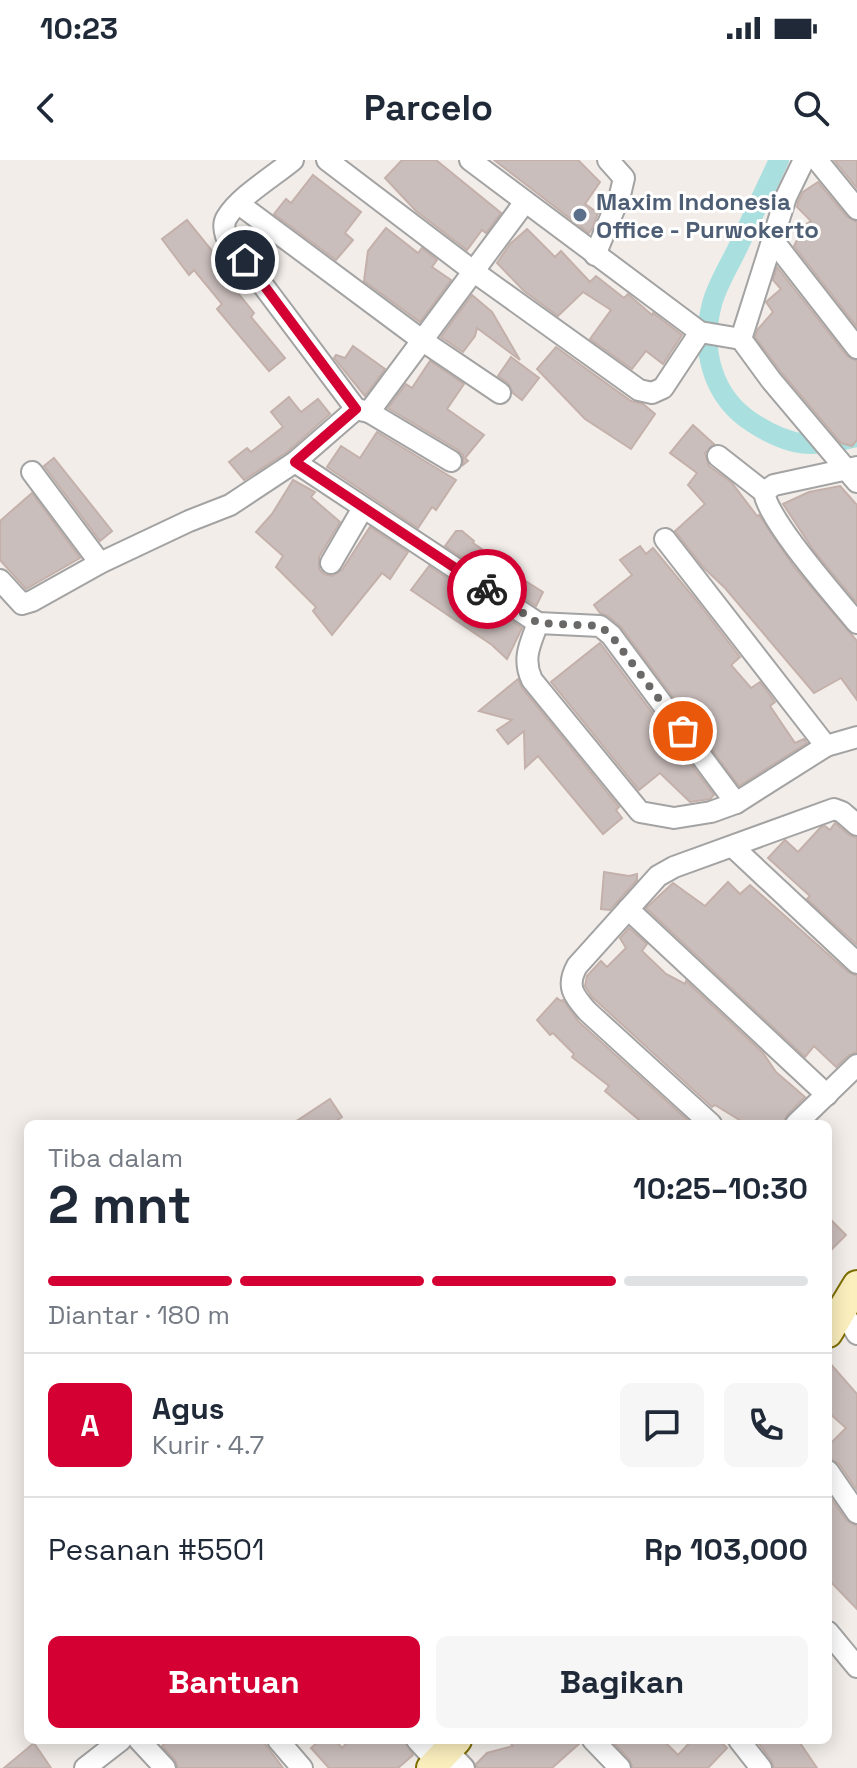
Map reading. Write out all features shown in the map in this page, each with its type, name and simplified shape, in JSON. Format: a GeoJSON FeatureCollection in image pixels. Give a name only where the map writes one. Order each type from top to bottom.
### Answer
{"type":"FeatureCollection","features":[{"type":"Feature","properties":{"kind":"street"},"geometry":{"type":"LineString","coordinates":[[293,160],[225,219],[226,236],[363,411],[451,461]]}},
{"type":"Feature","properties":{"kind":"street"},"geometry":{"type":"LineString","coordinates":[[327,160],[473,271],[639,390],[652,393],[663,388],[702,332]]}},
{"type":"Feature","properties":{"kind":"street"},"geometry":{"type":"LineString","coordinates":[[470,160],[702,332],[734,337],[851,471]]}},
{"type":"Feature","properties":{"kind":"street"},"geometry":{"type":"LineString","coordinates":[[595,255],[624,178],[608,160]]}},
{"type":"Feature","properties":{"kind":"street"},"geometry":{"type":"LineString","coordinates":[[734,337],[786,197],[804,160]]}},
{"type":"Feature","properties":{"kind":"street"},"geometry":{"type":"LineString","coordinates":[[817,160],[857,209]]}},
{"type":"Feature","properties":{"kind":"street"},"geometry":{"type":"LineString","coordinates":[[0,580],[22,604],[100,563],[230,505],[295,462],[363,411],[423,341],[525,202]]}},
{"type":"Feature","properties":{"kind":"street"},"geometry":{"type":"LineString","coordinates":[[239,204],[423,341],[500,393]]}},
{"type":"Feature","properties":{"kind":"street"},"geometry":{"type":"LineString","coordinates":[[772,239],[857,348]]}},
{"type":"Feature","properties":{"kind":"street"},"geometry":{"type":"LineString","coordinates":[[718,456],[764,492],[766,503],[795,546],[857,623]]}},
{"type":"Feature","properties":{"kind":"street"},"geometry":{"type":"LineString","coordinates":[[295,462],[538,623],[600,626],[611,635],[736,803]]}},
{"type":"Feature","properties":{"kind":"street"},"geometry":{"type":"LineString","coordinates":[[764,492],[774,485],[851,471]]}},
{"type":"Feature","properties":{"kind":"street"},"geometry":{"type":"LineString","coordinates":[[32,472],[100,563]]}},
{"type":"Feature","properties":{"kind":"street"},"geometry":{"type":"LineString","coordinates":[[331,563],[363,508]]}},
{"type":"Feature","properties":{"kind":"street"},"geometry":{"type":"LineString","coordinates":[[665,539],[826,746]]}},
{"type":"Feature","properties":{"kind":"street"},"geometry":{"type":"LineString","coordinates":[[538,623],[527,651],[525,666],[532,680],[640,812],[674,818],[711,812],[736,803],[826,746],[857,737]]}},
{"type":"Feature","properties":{"kind":"street"},"geometry":{"type":"LineString","coordinates":[[707,1120],[574,995],[570,985],[577,966],[658,876],[692,858],[733,847],[834,809],[857,825]]}},
{"type":"Feature","properties":{"kind":"street"},"geometry":{"type":"LineString","coordinates":[[733,847],[857,963]]}},
{"type":"Feature","properties":{"kind":"street"},"geometry":{"type":"LineString","coordinates":[[628,909],[827,1095]]}},
{"type":"Feature","properties":{"kind":"street"},"geometry":{"type":"LineString","coordinates":[[800,1120],[857,1065]]}},
{"type":"Feature","properties":{"kind":"street"},"geometry":{"type":"LineString","coordinates":[[857,1285],[835,1322],[857,1334]]}},
{"type":"Feature","properties":{"kind":"street"},"geometry":{"type":"LineString","coordinates":[[832,1477],[857,1513]]}},
{"type":"Feature","properties":{"kind":"street"},"geometry":{"type":"LineString","coordinates":[[832,1637],[857,1667]]}},
{"type":"Feature","properties":{"kind":"street"},"geometry":{"type":"LineString","coordinates":[[85,1768],[116,1744]]}},
{"type":"Feature","properties":{"kind":"street"},"geometry":{"type":"LineString","coordinates":[[143,1744],[165,1768]]}},
{"type":"Feature","properties":{"kind":"street"},"geometry":{"type":"LineString","coordinates":[[281,1744],[302,1768]]}},
{"type":"Feature","properties":{"kind":"street"},"geometry":{"type":"LineString","coordinates":[[424,1744],[447,1758]]}},
{"type":"Feature","properties":{"kind":"street"},"geometry":{"type":"LineString","coordinates":[[597,1744],[620,1768]]}},
{"type":"Feature","properties":{"kind":"street"},"geometry":{"type":"LineString","coordinates":[[742,1744],[761,1768]]}},
{"type":"Feature","properties":{"kind":"building"},"geometry":{"type":"Polygon","coordinates":[[[402,160],[436,160],[501,213],[486,233],[482,230],[467,250],[416,211],[385,178],[402,160]]]}},
{"type":"Feature","properties":{"kind":"building"},"geometry":{"type":"Polygon","coordinates":[[[494,160],[578,160],[600,182],[585,204],[598,213],[592,229],[589,233],[494,160]]]}},
{"type":"Feature","properties":{"kind":"building"},"geometry":{"type":"Polygon","coordinates":[[[834,160],[857,160],[857,188],[834,160]]]}},
{"type":"Feature","properties":{"kind":"building"},"geometry":{"type":"Polygon","coordinates":[[[313,175],[361,212],[345,233],[353,240],[336,260],[274,214],[286,199],[291,203],[313,175]]]}},
{"type":"Feature","properties":{"kind":"building"},"geometry":{"type":"Polygon","coordinates":[[[818,182],[847,217],[857,222],[857,327],[794,246],[805,225],[811,221],[797,207],[798,202],[803,192],[818,182]]]}},
{"type":"Feature","properties":{"kind":"building"},"geometry":{"type":"Polygon","coordinates":[[[187,220],[237,286],[234,288],[254,313],[251,317],[285,358],[269,371],[217,309],[222,304],[194,270],[189,275],[162,239],[187,220]]]}},
{"type":"Feature","properties":{"kind":"building"},"geometry":{"type":"Polygon","coordinates":[[[386,228],[418,253],[422,248],[437,260],[432,267],[451,280],[420,322],[364,281],[368,251],[386,228]]]}},
{"type":"Feature","properties":{"kind":"building"},"geometry":{"type":"Polygon","coordinates":[[[527,229],[555,257],[561,251],[590,282],[596,276],[624,298],[628,294],[682,335],[663,364],[646,351],[632,369],[590,339],[611,310],[583,292],[558,316],[524,291],[497,263],[510,244],[527,229]]]}},
{"type":"Feature","properties":{"kind":"building"},"geometry":{"type":"Polygon","coordinates":[[[777,267],[847,356],[857,361],[857,440],[852,446],[841,443],[755,337],[773,312],[766,302],[781,289],[773,280],[777,267]]]}},
{"type":"Feature","properties":{"kind":"building"},"geometry":{"type":"Polygon","coordinates":[[[472,295],[492,312],[520,360],[477,328],[463,352],[441,337],[472,295]]]}},
{"type":"Feature","properties":{"kind":"building"},"geometry":{"type":"Polygon","coordinates":[[[353,346],[385,369],[365,396],[334,358],[336,355],[345,358],[353,346]]]}},
{"type":"Feature","properties":{"kind":"building"},"geometry":{"type":"Polygon","coordinates":[[[556,347],[631,401],[643,404],[655,414],[631,449],[585,419],[537,369],[556,347]]]}},
{"type":"Feature","properties":{"kind":"building"},"geometry":{"type":"Polygon","coordinates":[[[511,357],[539,378],[522,400],[498,376],[511,357]]]}},
{"type":"Feature","properties":{"kind":"building"},"geometry":{"type":"Polygon","coordinates":[[[430,361],[464,384],[447,409],[484,435],[463,465],[463,455],[458,450],[388,408],[406,384],[412,388],[430,361]]]}},
{"type":"Feature","properties":{"kind":"building"},"geometry":{"type":"Polygon","coordinates":[[[289,397],[301,412],[318,399],[330,414],[287,452],[244,480],[229,462],[247,448],[251,452],[283,427],[271,412],[289,397]]]}},
{"type":"Feature","properties":{"kind":"building"},"geometry":{"type":"Polygon","coordinates":[[[693,425],[714,444],[705,453],[709,466],[732,483],[759,515],[794,567],[857,641],[857,700],[841,678],[814,693],[675,531],[705,504],[688,485],[697,473],[670,453],[693,425]]]}},
{"type":"Feature","properties":{"kind":"building"},"geometry":{"type":"Polygon","coordinates":[[[377,432],[456,480],[436,510],[432,507],[418,528],[327,467],[341,446],[360,458],[377,432]]]}},
{"type":"Feature","properties":{"kind":"building"},"geometry":{"type":"Polygon","coordinates":[[[54,458],[112,531],[100,541],[44,466],[54,458]]]}},
{"type":"Feature","properties":{"kind":"building"},"geometry":{"type":"Polygon","coordinates":[[[293,480],[315,492],[311,497],[340,522],[319,557],[319,569],[324,574],[332,576],[342,570],[370,527],[408,552],[390,579],[382,573],[332,635],[313,611],[316,607],[276,567],[283,556],[256,532],[272,514],[293,480]]]}},
{"type":"Feature","properties":{"kind":"building"},"geometry":{"type":"Polygon","coordinates":[[[840,486],[857,505],[857,603],[814,551],[783,504],[809,492],[840,486]]]}},
{"type":"Feature","properties":{"kind":"building"},"geometry":{"type":"Polygon","coordinates":[[[32,493],[80,558],[26,589],[0,560],[0,521],[32,493]]]}},
{"type":"Feature","properties":{"kind":"building"},"geometry":{"type":"Polygon","coordinates":[[[456,531],[462,531],[473,543],[507,566],[506,569],[543,592],[536,606],[445,546],[456,531]]]}},
{"type":"Feature","properties":{"kind":"building"},"geometry":{"type":"Polygon","coordinates":[[[640,546],[646,554],[653,548],[696,600],[740,657],[731,665],[751,688],[760,682],[775,702],[770,706],[795,743],[804,739],[807,743],[739,786],[621,627],[600,613],[594,605],[632,575],[620,560],[640,546]]]}},
{"type":"Feature","properties":{"kind":"building"},"geometry":{"type":"Polygon","coordinates":[[[429,566],[522,628],[507,659],[492,645],[411,590],[429,566]]]}},
{"type":"Feature","properties":{"kind":"building"},"geometry":{"type":"Polygon","coordinates":[[[600,643],[714,795],[710,799],[690,802],[660,773],[639,790],[551,682],[600,643]]]}},
{"type":"Feature","properties":{"kind":"building"},"geometry":{"type":"Polygon","coordinates":[[[518,679],[522,688],[619,807],[616,810],[622,818],[603,834],[538,756],[525,768],[524,731],[508,744],[497,730],[512,720],[479,711],[518,679]]]}},
{"type":"Feature","properties":{"kind":"building"},"geometry":{"type":"Polygon","coordinates":[[[835,823],[857,838],[857,945],[768,858],[785,840],[798,852],[821,827],[830,830],[835,823]]]}},
{"type":"Feature","properties":{"kind":"building"},"geometry":{"type":"Polygon","coordinates":[[[604,872],[629,876],[637,874],[637,880],[610,910],[601,909],[604,872]]]}},
{"type":"Feature","properties":{"kind":"building"},"geometry":{"type":"Polygon","coordinates":[[[728,882],[740,894],[750,885],[848,972],[857,976],[857,1052],[836,1067],[814,1046],[805,1057],[646,908],[673,883],[705,906],[728,882]]]}},
{"type":"Feature","properties":{"kind":"building"},"geometry":{"type":"Polygon","coordinates":[[[629,928],[647,944],[642,951],[666,974],[685,984],[686,981],[805,1097],[785,1120],[739,1120],[715,1105],[712,1107],[592,997],[585,986],[587,976],[601,961],[607,967],[626,948],[620,938],[629,928]]]}},
{"type":"Feature","properties":{"kind":"building"},"geometry":{"type":"Polygon","coordinates":[[[557,998],[563,1000],[578,1021],[688,1120],[639,1120],[605,1091],[609,1086],[572,1057],[574,1054],[537,1020],[557,998]]]}},
{"type":"Feature","properties":{"kind":"building"},"geometry":{"type":"Polygon","coordinates":[[[330,1099],[342,1117],[338,1120],[298,1120],[330,1099]]]}},
{"type":"Feature","properties":{"kind":"building"},"geometry":{"type":"Polygon","coordinates":[[[832,1221],[846,1235],[832,1249],[832,1221]]]}},
{"type":"Feature","properties":{"kind":"building"},"geometry":{"type":"Polygon","coordinates":[[[832,1366],[857,1394],[857,1490],[839,1464],[832,1460],[832,1442],[846,1428],[832,1416],[832,1366]]]}},
{"type":"Feature","properties":{"kind":"building"},"geometry":{"type":"Polygon","coordinates":[[[832,1500],[847,1521],[857,1526],[857,1609],[832,1583],[832,1500]]]}},
{"type":"Feature","properties":{"kind":"building"},"geometry":{"type":"Polygon","coordinates":[[[35,1744],[51,1768],[4,1768],[35,1744]]]}},
{"type":"Feature","properties":{"kind":"building"},"geometry":{"type":"Polygon","coordinates":[[[265,1744],[283,1768],[178,1768],[162,1746],[265,1744]]]}},
{"type":"Feature","properties":{"kind":"building"},"geometry":{"type":"Polygon","coordinates":[[[316,1744],[338,1744],[342,1748],[346,1744],[406,1744],[413,1755],[398,1768],[329,1768],[311,1748],[316,1744]]]}},
{"type":"Feature","properties":{"kind":"building"},"geometry":{"type":"Polygon","coordinates":[[[511,1744],[579,1744],[552,1768],[477,1768],[476,1764],[487,1753],[513,1746],[511,1744]]]}},
{"type":"Feature","properties":{"kind":"building"},"geometry":{"type":"Polygon","coordinates":[[[615,1744],[667,1744],[678,1755],[688,1744],[723,1744],[727,1748],[708,1768],[633,1768],[615,1744]]]}},
{"type":"Feature","properties":{"kind":"building"},"geometry":{"type":"Polygon","coordinates":[[[759,1744],[801,1744],[817,1768],[774,1768],[759,1744]]]}},
{"type":"Feature","properties":{"kind":"waterway"},"geometry":{"type":"LineString","coordinates":[[779,160],[714,296],[708,338],[713,371],[719,386],[739,412],[780,437],[803,444],[857,437]]}},
{"type":"Feature","properties":{"kind":"way so far"},"geometry":{"type":"LineString","coordinates":[[487,589],[538,623],[600,626],[611,635],[683,731]]}},
{"type":"Feature","properties":{"kind":"place","name":"Maxim Indonesia Office - Purwokerto"},"geometry":{"type":"Point","coordinates":[580,215]}},
{"type":"Feature","properties":{"kind":"route"},"geometry":{"type":"LineString","coordinates":[[245,260],[356,409],[295,462],[487,589]]}}]}
